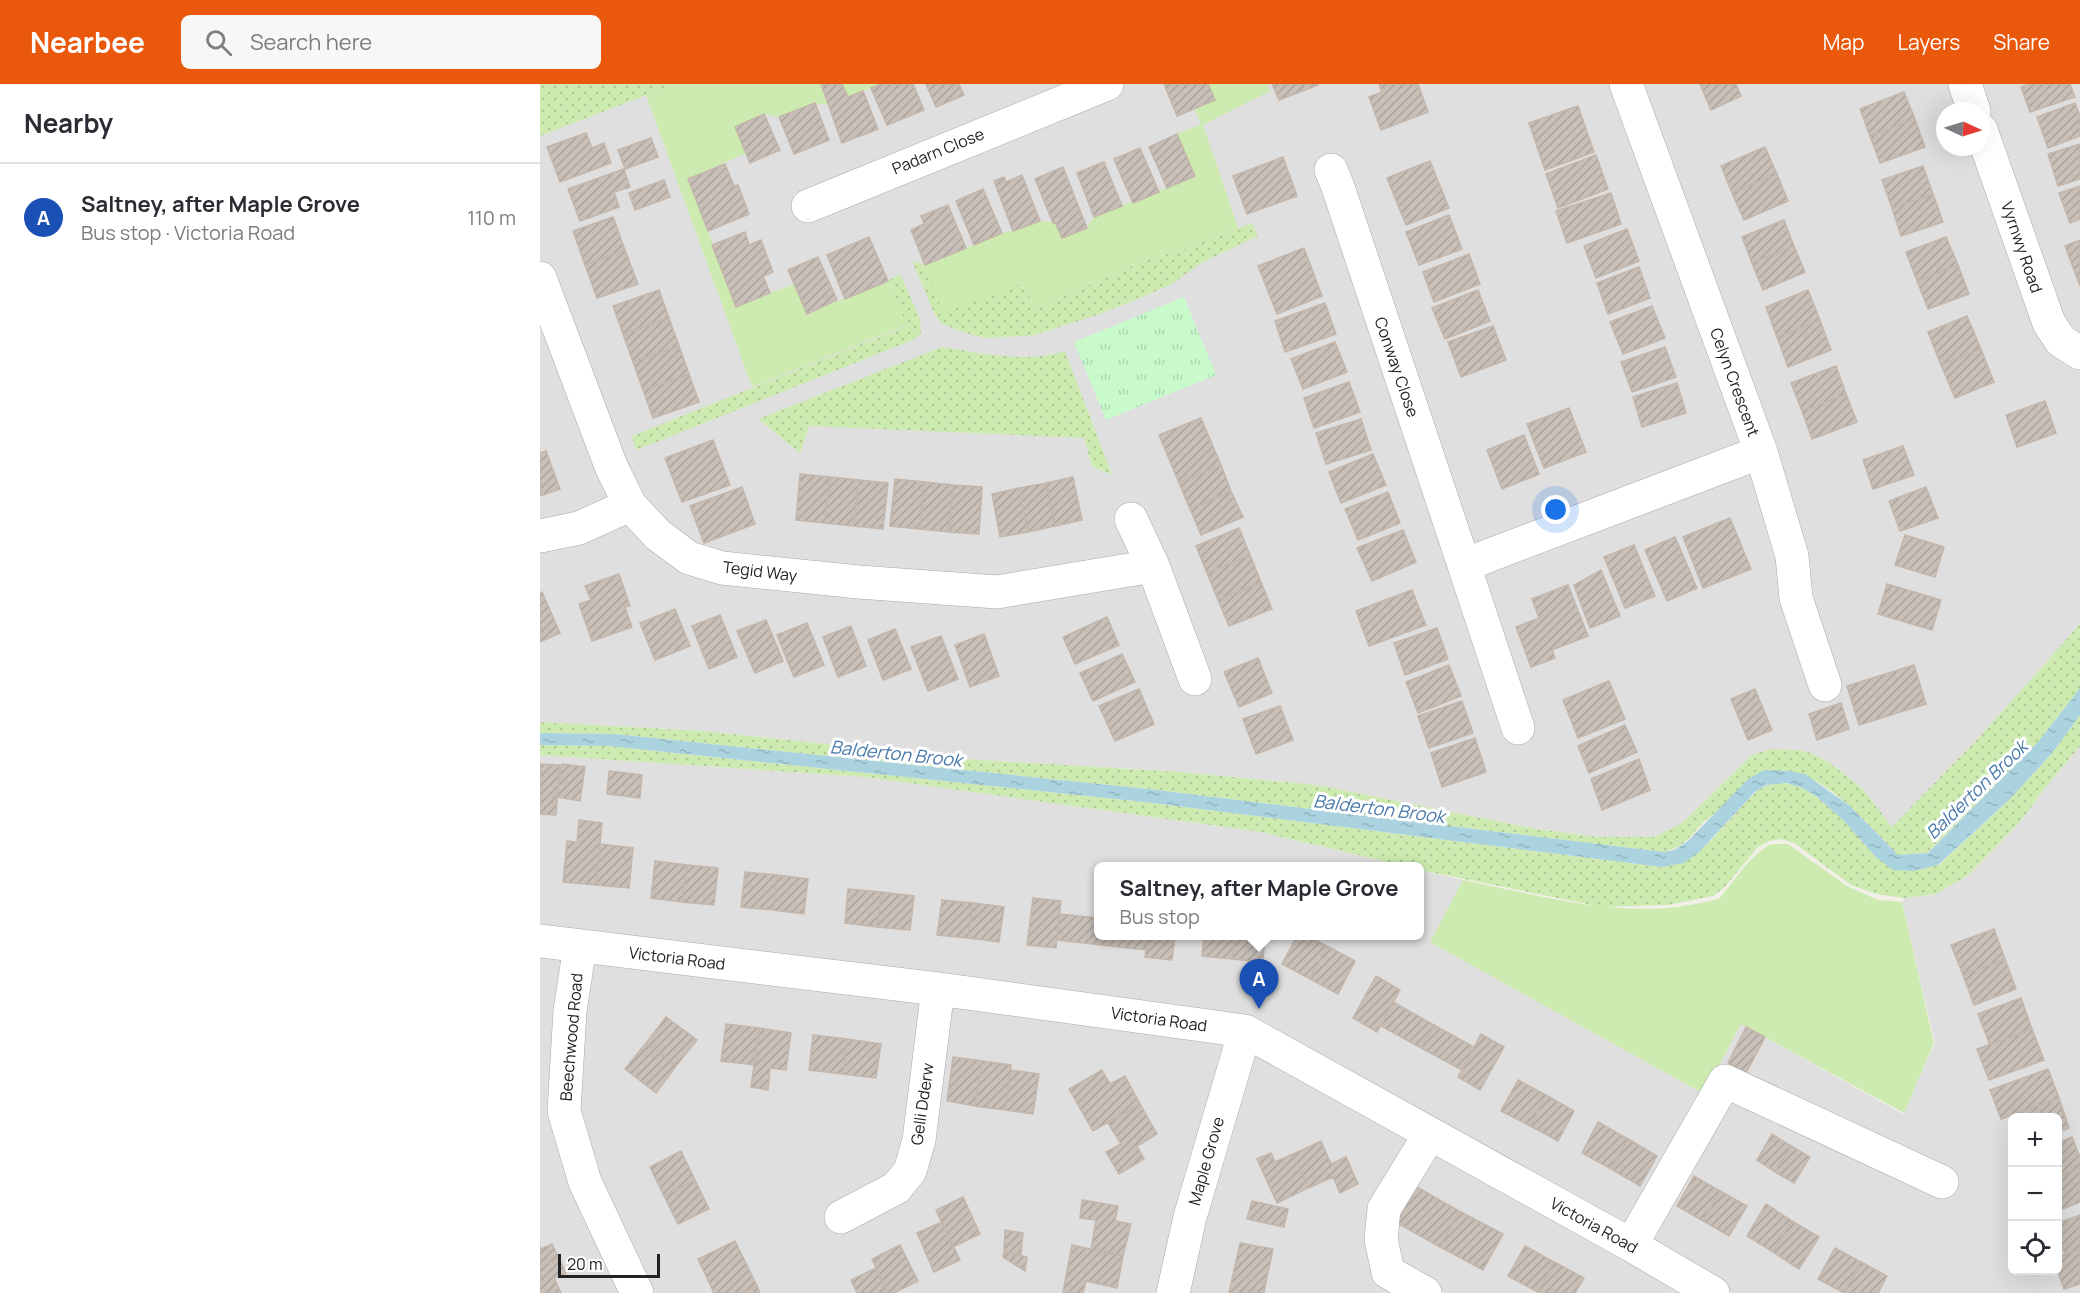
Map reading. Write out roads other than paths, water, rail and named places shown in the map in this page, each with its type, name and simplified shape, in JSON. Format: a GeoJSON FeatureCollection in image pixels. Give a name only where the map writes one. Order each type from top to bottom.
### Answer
{"type":"FeatureCollection","features":[{"type":"Feature","properties":{"kind":"street","name":"Padarn Close"},"geometry":{"type":"LineString","coordinates":[[808,206],[1066,91],[1107,84]]}},
{"type":"Feature","properties":{"kind":"street","name":"Celyn Crescent"},"geometry":{"type":"LineString","coordinates":[[1626,84],[1761,452],[1792,555],[1796,598],[1825,685]]}},
{"type":"Feature","properties":{"kind":"street"},"geometry":{"type":"LineString","coordinates":[[1965,84],[1971,102]]}},
{"type":"Feature","properties":{"kind":"street","name":"Vyrnwy Road"},"geometry":{"type":"LineString","coordinates":[[1990,156],[2049,323],[2061,340],[2080,353]]}},
{"type":"Feature","properties":{"kind":"street","name":"Conway Close"},"geometry":{"type":"LineString","coordinates":[[1330,170],[1338,187],[1518,728]]}},
{"type":"Feature","properties":{"kind":"street","name":"Tegid Way"},"geometry":{"type":"LineString","coordinates":[[540,278],[611,466],[630,505],[658,535],[689,558],[722,568],[859,582],[997,592],[1154,567]]}},
{"type":"Feature","properties":{"kind":"street"},"geometry":{"type":"LineString","coordinates":[[1464,565],[1761,452]]}},
{"type":"Feature","properties":{"kind":"street"},"geometry":{"type":"LineString","coordinates":[[540,536],[579,528],[630,505]]}},
{"type":"Feature","properties":{"kind":"street"},"geometry":{"type":"LineString","coordinates":[[1131,519],[1154,567],[1195,679]]}},
{"type":"Feature","properties":{"kind":"street","name":"Victoria Road"},"geometry":{"type":"LineString","coordinates":[[540,942],[938,989],[1245,1031],[1631,1245],[1713,1293]]}},
{"type":"Feature","properties":{"kind":"street","name":"Beechwood Road"},"geometry":{"type":"LineString","coordinates":[[580,946],[570,1011],[564,1111],[585,1182],[637,1293]]}},
{"type":"Feature","properties":{"kind":"street","name":"Gelli Dderw"},"geometry":{"type":"LineString","coordinates":[[841,1217],[896,1188],[910,1171],[919,1140],[938,989]]}},
{"type":"Feature","properties":{"kind":"street","name":"Maple Grove"},"geometry":{"type":"LineString","coordinates":[[1173,1293],[1190,1217],[1245,1031]]}},
{"type":"Feature","properties":{"kind":"street"},"geometry":{"type":"LineString","coordinates":[[1631,1245],[1725,1081],[1942,1182]]}},
{"type":"Feature","properties":{"kind":"street"},"geometry":{"type":"LineString","coordinates":[[1425,1293],[1388,1272],[1381,1239],[1384,1209],[1430,1134]]}},
{"type":"Feature","properties":{"kind":"water"},"geometry":{"type":"Polygon","coordinates":[[[2080,688],[2080,715],[2053,752],[2010,799],[1938,865],[1914,871],[1893,870],[1876,857],[1844,821],[1816,796],[1786,783],[1767,785],[1755,792],[1699,852],[1684,863],[1662,867],[1144,802],[609,746],[540,745],[540,733],[615,734],[1148,789],[1664,852],[1674,850],[1688,841],[1748,779],[1764,770],[1789,771],[1805,774],[1850,806],[1898,855],[1928,853],[2039,741],[2080,688]]]}},
{"type":"Feature","properties":{"kind":"place","name":"Saltney, after Maple Grove"},"geometry":{"type":"Point","coordinates":[1259,1009]}},
{"type":"Feature","properties":{"kind":"water label","name":"Balderton Brook"},"geometry":{"type":"Point","coordinates":[896,754]}},
{"type":"Feature","properties":{"kind":"water label","name":"Balderton Brook"},"geometry":{"type":"Point","coordinates":[1977,790]}},
{"type":"Feature","properties":{"kind":"water label","name":"Balderton Brook"},"geometry":{"type":"Point","coordinates":[1379,809]}}]}
